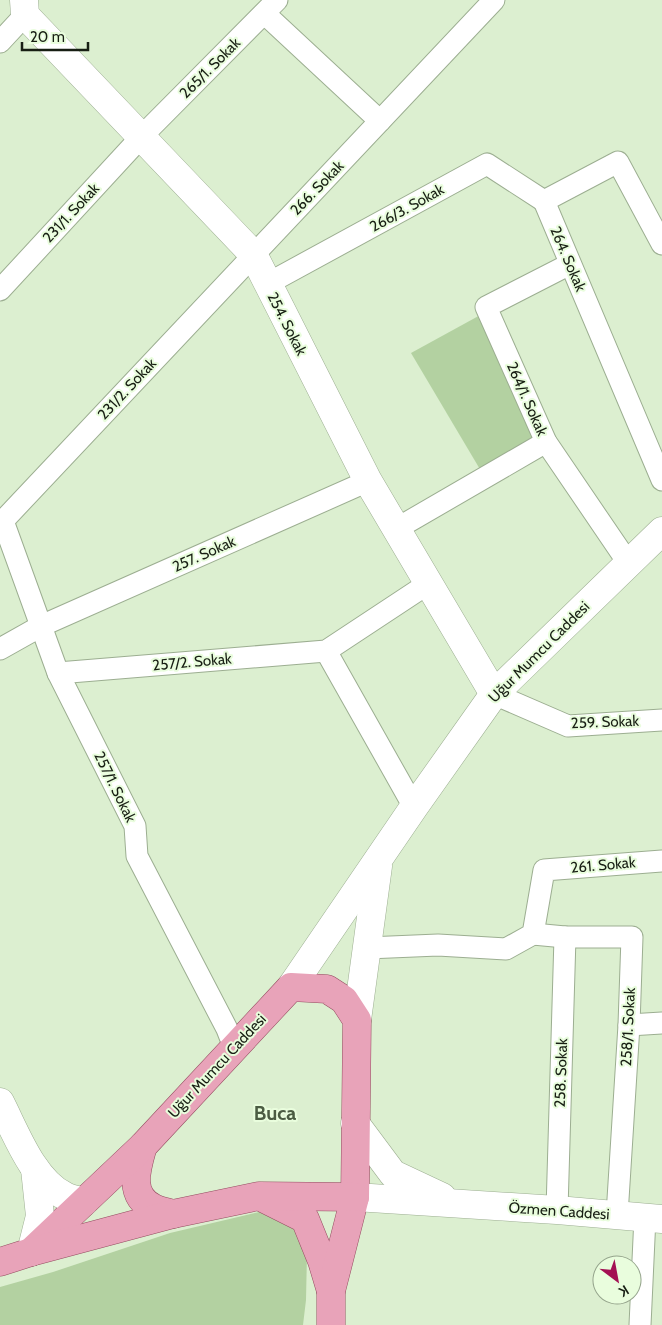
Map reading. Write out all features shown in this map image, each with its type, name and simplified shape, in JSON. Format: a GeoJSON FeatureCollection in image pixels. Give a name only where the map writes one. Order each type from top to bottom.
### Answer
{"type":"FeatureCollection","features":[{"type":"Feature","properties":{"kind":"main road","name":"254. Sokak"},"geometry":{"type":"LineString","coordinates":[[25,8],[253,254],[368,481],[494,694]]}},
{"type":"Feature","properties":{"kind":"main road","name":"Uğur Mumcu Caddesi"},"geometry":{"type":"LineString","coordinates":[[31,1252],[143,1146],[291,987],[494,694],[662,531]]}},
{"type":"Feature","properties":{"kind":"main road","name":"Uğur Mumcu Caddesi"},"geometry":{"type":"LineString","coordinates":[[331,1325],[331,1291],[355,1197],[356,1020],[379,859]]}},
{"type":"Feature","properties":{"kind":"main road"},"geometry":{"type":"LineString","coordinates":[[291,987],[327,989],[344,1000],[356,1020]]}},
{"type":"Feature","properties":{"kind":"main road"},"geometry":{"type":"LineString","coordinates":[[0,1102],[35,1169],[54,1189],[65,1196],[84,1202]]}},
{"type":"Feature","properties":{"kind":"main road"},"geometry":{"type":"LineString","coordinates":[[355,1122],[393,1174],[457,1204]]}},
{"type":"Feature","properties":{"kind":"main road"},"geometry":{"type":"LineString","coordinates":[[143,1146],[135,1174],[136,1188],[152,1208],[173,1214]]}},
{"type":"Feature","properties":{"kind":"main road"},"geometry":{"type":"LineString","coordinates":[[31,1252],[40,1216],[35,1169]]}},
{"type":"Feature","properties":{"kind":"main road","name":"Uğur Mumcu Caddesi"},"geometry":{"type":"LineString","coordinates":[[259,1196],[305,1219],[322,1261],[331,1291]]}},
{"type":"Feature","properties":{"kind":"main road"},"geometry":{"type":"LineString","coordinates":[[0,1262],[173,1214],[259,1196],[355,1197]]}},
{"type":"Feature","properties":{"kind":"main road","name":"Özmen Caddesi"},"geometry":{"type":"LineString","coordinates":[[355,1197],[654,1218]]}},
{"type":"Feature","properties":{"kind":"street","name":"266. Sokak"},"geometry":{"type":"LineString","coordinates":[[253,254],[494,0]]}},
{"type":"Feature","properties":{"kind":"street"},"geometry":{"type":"LineString","coordinates":[[271,7],[380,121]]}},
{"type":"Feature","properties":{"kind":"street","name":"265/1. Sokak"},"geometry":{"type":"LineString","coordinates":[[142,136],[271,7]]}},
{"type":"Feature","properties":{"kind":"street"},"geometry":{"type":"LineString","coordinates":[[0,42],[25,8]]}},
{"type":"Feature","properties":{"kind":"street","name":"231/1. Sokak"},"geometry":{"type":"LineString","coordinates":[[0,290],[142,136]]}},
{"type":"Feature","properties":{"kind":"street"},"geometry":{"type":"LineString","coordinates":[[544,201],[618,162],[660,233]]}},
{"type":"Feature","properties":{"kind":"street","name":"266/3. Sokak"},"geometry":{"type":"LineString","coordinates":[[267,284],[487,164],[544,201]]}},
{"type":"Feature","properties":{"kind":"street","name":"264. Sokak"},"geometry":{"type":"LineString","coordinates":[[544,201],[662,480]]}},
{"type":"Feature","properties":{"kind":"street","name":"231/2. Sokak"},"geometry":{"type":"LineString","coordinates":[[1,522],[253,254]]}},
{"type":"Feature","properties":{"kind":"street","name":"264/1. Sokak"},"geometry":{"type":"LineString","coordinates":[[570,264],[486,307],[546,442],[629,564]]}},
{"type":"Feature","properties":{"kind":"street"},"geometry":{"type":"LineString","coordinates":[[396,529],[546,442]]}},
{"type":"Feature","properties":{"kind":"street","name":"257. Sokak"},"geometry":{"type":"LineString","coordinates":[[41,626],[368,481]]}},
{"type":"Feature","properties":{"kind":"street","name":"257/1. Sokak"},"geometry":{"type":"LineString","coordinates":[[1,522],[58,673],[135,826],[137,856],[234,1047]]}},
{"type":"Feature","properties":{"kind":"street","name":"257/2. Sokak"},"geometry":{"type":"LineString","coordinates":[[58,673],[326,650],[429,584]]}},
{"type":"Feature","properties":{"kind":"street"},"geometry":{"type":"LineString","coordinates":[[0,649],[41,626]]}},
{"type":"Feature","properties":{"kind":"street"},"geometry":{"type":"LineString","coordinates":[[326,650],[414,807]]}},
{"type":"Feature","properties":{"kind":"street","name":"259. Sokak"},"geometry":{"type":"LineString","coordinates":[[494,694],[568,726],[662,720]]}},
{"type":"Feature","properties":{"kind":"street","name":"261. Sokak"},"geometry":{"type":"LineString","coordinates":[[533,934],[544,870],[662,861]]}},
{"type":"Feature","properties":{"kind":"street"},"geometry":{"type":"LineString","coordinates":[[367,948],[438,945],[506,949],[533,934]]}},
{"type":"Feature","properties":{"kind":"street","name":"258/1. Sokak"},"geometry":{"type":"LineString","coordinates":[[533,934],[565,937],[632,938],[629,1025],[617,1215]]}},
{"type":"Feature","properties":{"kind":"street","name":"258. Sokak"},"geometry":{"type":"LineString","coordinates":[[557,1210],[565,937]]}},
{"type":"Feature","properties":{"kind":"street"},"geometry":{"type":"LineString","coordinates":[[629,1025],[662,1023]]}},
{"type":"Feature","properties":{"kind":"street"},"geometry":{"type":"LineString","coordinates":[[640,1325],[654,1218]]}},
{"type":"Feature","properties":{"kind":"green space"},"geometry":{"type":"Polygon","coordinates":[[[484,313],[538,438],[481,471],[411,353],[484,313]]]}},
{"type":"Feature","properties":{"kind":"green space"},"geometry":{"type":"Polygon","coordinates":[[[263,1211],[299,1228],[307,1253],[306,1300],[303,1325],[0,1325],[0,1287],[53,1272],[170,1233],[263,1211]]]}},
{"type":"Feature","properties":{"kind":"district","name":"Buca"},"geometry":{"type":"Point","coordinates":[275,1113]}}]}
